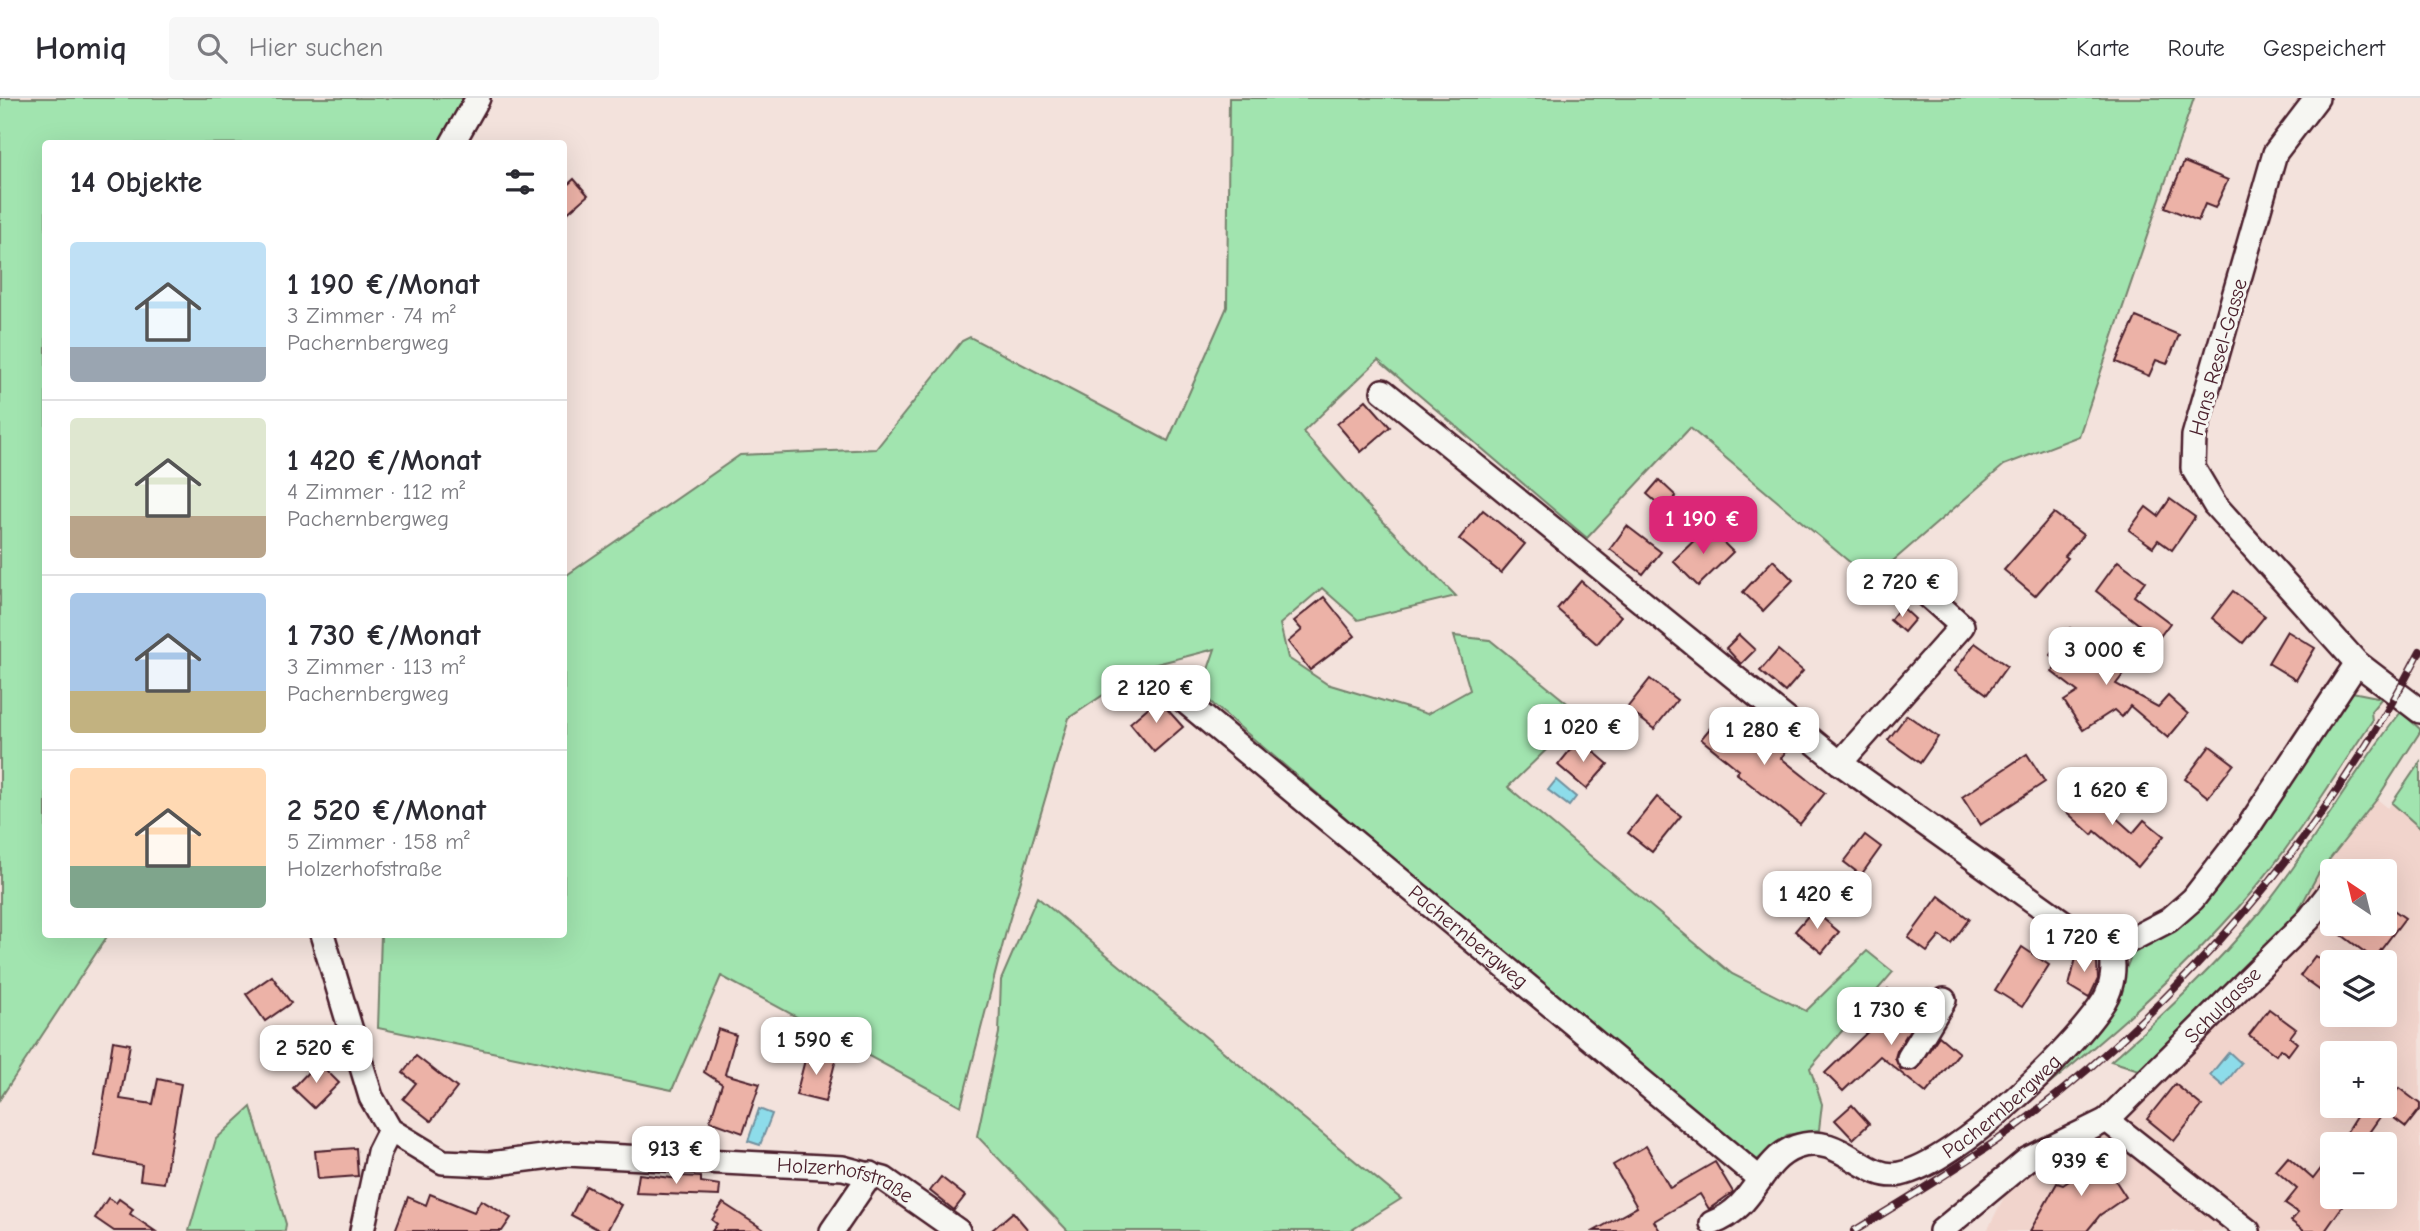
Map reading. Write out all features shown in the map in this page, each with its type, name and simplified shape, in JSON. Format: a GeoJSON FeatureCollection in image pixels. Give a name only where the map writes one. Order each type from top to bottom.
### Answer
{"type":"FeatureCollection","features":[{"type":"Feature","properties":{"kind":"street"},"geometry":{"type":"LineString","coordinates":[[454,140],[478,98]]}},
{"type":"Feature","properties":{"kind":"street","name":"Hans Resel-Gasse"},"geometry":{"type":"LineString","coordinates":[[2317,98],[2275,153],[2194,436],[2193,468],[2215,505],[2357,663],[2420,711]]}},
{"type":"Feature","properties":{"kind":"street"},"geometry":{"type":"LineString","coordinates":[[1382,391],[1840,763],[2084,937],[2111,950],[2169,920],[2193,899],[2247,829],[2357,663]]}},
{"type":"Feature","properties":{"kind":"street"},"geometry":{"type":"LineString","coordinates":[[1840,763],[1962,626],[1922,590]]}},
{"type":"Feature","properties":{"kind":"street","name":"Pachernbergweg"},"geometry":{"type":"LineString","coordinates":[[1176,694],[1760,1179]]}},
{"type":"Feature","properties":{"kind":"street","name":"Schulgasse"},"geometry":{"type":"LineString","coordinates":[[1941,1231],[2028,1159],[2107,1121],[2309,919],[2320,905]]}},
{"type":"Feature","properties":{"kind":"street","name":"Holzerhofstraße"},"geometry":{"type":"LineString","coordinates":[[323,938],[371,1097],[390,1130],[443,1162],[490,1164],[566,1154],[843,1168],[871,1174],[920,1201],[958,1231]]}},
{"type":"Feature","properties":{"kind":"street","name":"Pachernbergweg"},"geometry":{"type":"LineString","coordinates":[[1712,1223],[1742,1207],[1760,1179],[1779,1158],[1797,1146],[1838,1147],[1880,1173],[1899,1175],[1947,1150],[1984,1125],[2041,1074],[2104,1000],[2115,966],[2111,950]]}},
{"type":"Feature","properties":{"kind":"street"},"geometry":{"type":"LineString","coordinates":[[1909,1058],[1944,1000]]}},
{"type":"Feature","properties":{"kind":"street"},"geometry":{"type":"LineString","coordinates":[[2107,1121],[2248,1231]]}},
{"type":"Feature","properties":{"kind":"street"},"geometry":{"type":"LineString","coordinates":[[362,1231],[379,1152],[390,1130]]}},
{"type":"Feature","properties":{"kind":"street"},"geometry":{"type":"LineString","coordinates":[[832,1231],[871,1174]]}},
{"type":"Feature","properties":{"kind":"shaded area"},"geometry":{"type":"Polygon","coordinates":[[[2420,762],[2420,1231],[1987,1231],[2026,1153],[2099,1109],[2296,915],[2320,871],[2320,936],[2398,936],[2398,859],[2330,859],[2377,799],[2388,808],[2420,762]]]}},
{"type":"Feature","properties":{"kind":"green space"},"geometry":{"type":"Polygon","coordinates":[[[0,98],[467,98],[443,140],[42,140],[42,938],[106,938],[0,1099],[0,98]]]}},
{"type":"Feature","properties":{"kind":"green space"},"geometry":{"type":"Polygon","coordinates":[[[1229,98],[2194,98],[2079,436],[2004,465],[1871,580],[1690,428],[1587,538],[1378,360],[1303,432],[1366,504],[1456,596],[1358,620],[1322,588],[1280,624],[1288,658],[1327,684],[1427,714],[1470,690],[1454,636],[1490,640],[1582,715],[1508,787],[1732,974],[1806,1011],[1867,951],[1893,972],[1810,1068],[1822,1104],[1819,1130],[1787,1135],[1751,1165],[1200,693],[1215,649],[1145,667],[1069,718],[1007,928],[961,1106],[721,976],[672,1090],[378,1028],[381,938],[567,938],[567,575],[740,455],[876,449],[962,341],[970,337],[1168,441],[1227,307],[1229,98]]]}},
{"type":"Feature","properties":{"kind":"green space"},"geometry":{"type":"Polygon","coordinates":[[[2347,691],[2382,698],[2371,711],[2372,721],[2267,874],[2220,928],[2156,992],[1984,1138],[2118,991],[2132,953],[2347,691]]]}},
{"type":"Feature","properties":{"kind":"green space"},"geometry":{"type":"Polygon","coordinates":[[[2401,712],[2420,729],[2377,799],[2330,859],[2320,859],[2320,871],[2296,915],[2139,1070],[2111,1061],[2188,990],[2259,913],[2296,864],[2401,712]]]}},
{"type":"Feature","properties":{"kind":"green space"},"geometry":{"type":"Polygon","coordinates":[[[2420,762],[2420,828],[2392,803],[2420,762]]]}},
{"type":"Feature","properties":{"kind":"green space"},"geometry":{"type":"Polygon","coordinates":[[[1037,897],[1401,1199],[1350,1231],[1068,1231],[977,1136],[999,1033],[1001,980],[1037,897]]]}},
{"type":"Feature","properties":{"kind":"green space"},"geometry":{"type":"Polygon","coordinates":[[[251,1107],[286,1224],[285,1231],[189,1231],[216,1139],[251,1107]]]}},
{"type":"Feature","properties":{"kind":"water"},"geometry":{"type":"Polygon","coordinates":[[[1556,780],[1576,797],[1569,806],[1548,790],[1556,780]]]}},
{"type":"Feature","properties":{"kind":"water"},"geometry":{"type":"Polygon","coordinates":[[[2229,1052],[2241,1063],[2223,1086],[2210,1075],[2229,1052]]]}},
{"type":"Feature","properties":{"kind":"water"},"geometry":{"type":"Polygon","coordinates":[[[759,1109],[772,1114],[760,1145],[748,1141],[759,1109]]]}},
{"type":"Feature","properties":{"kind":"building"},"geometry":{"type":"Polygon","coordinates":[[[2184,162],[2228,180],[2215,208],[2205,204],[2198,221],[2165,207],[2184,162]]]}},
{"type":"Feature","properties":{"kind":"building"},"geometry":{"type":"Polygon","coordinates":[[[574,179],[588,195],[567,213],[567,185],[574,179]]]}},
{"type":"Feature","properties":{"kind":"building"},"geometry":{"type":"Polygon","coordinates":[[[2136,317],[2179,335],[2167,364],[2156,360],[2149,376],[2116,362],[2136,317]]]}},
{"type":"Feature","properties":{"kind":"building"},"geometry":{"type":"Polygon","coordinates":[[[1366,400],[1390,427],[1361,452],[1337,424],[1366,400]]]}},
{"type":"Feature","properties":{"kind":"building"},"geometry":{"type":"Polygon","coordinates":[[[1659,480],[1676,496],[1664,509],[1647,494],[1659,480]]]}},
{"type":"Feature","properties":{"kind":"building"},"geometry":{"type":"Polygon","coordinates":[[[2170,499],[2195,517],[2172,550],[2158,540],[2153,547],[2129,530],[2146,507],[2158,516],[2170,499]]]}},
{"type":"Feature","properties":{"kind":"building"},"geometry":{"type":"Polygon","coordinates":[[[1483,510],[1525,544],[1501,573],[1459,539],[1483,510]]]}},
{"type":"Feature","properties":{"kind":"building"},"geometry":{"type":"Polygon","coordinates":[[[2054,513],[2083,535],[2065,556],[2068,558],[2035,596],[2004,570],[2054,513]]]}},
{"type":"Feature","properties":{"kind":"building"},"geometry":{"type":"Polygon","coordinates":[[[1627,526],[1661,552],[1643,574],[1610,549],[1627,526]]]}},
{"type":"Feature","properties":{"kind":"building"},"geometry":{"type":"Polygon","coordinates":[[[1708,527],[1733,552],[1698,586],[1673,561],[1708,527]]]}},
{"type":"Feature","properties":{"kind":"building"},"geometry":{"type":"Polygon","coordinates":[[[1773,560],[1793,580],[1763,611],[1743,592],[1773,560]]]}},
{"type":"Feature","properties":{"kind":"building"},"geometry":{"type":"Polygon","coordinates":[[[2118,561],[2145,581],[2134,596],[2170,623],[2158,639],[2096,591],[2118,561]]]}},
{"type":"Feature","properties":{"kind":"building"},"geometry":{"type":"Polygon","coordinates":[[[1581,581],[1621,616],[1597,644],[1557,609],[1581,581]]]}},
{"type":"Feature","properties":{"kind":"building"},"geometry":{"type":"Polygon","coordinates":[[[2233,591],[2265,616],[2243,643],[2212,618],[2233,591]]]}},
{"type":"Feature","properties":{"kind":"building"},"geometry":{"type":"Polygon","coordinates":[[[1324,597],[1355,636],[1310,670],[1288,642],[1302,630],[1294,621],[1324,597]]]}},
{"type":"Feature","properties":{"kind":"building"},"geometry":{"type":"Polygon","coordinates":[[[1901,606],[1915,619],[1904,632],[1890,620],[1901,606]]]}},
{"type":"Feature","properties":{"kind":"building"},"geometry":{"type":"Polygon","coordinates":[[[2070,628],[2112,659],[2118,652],[2132,663],[2116,684],[2158,707],[2168,696],[2188,714],[2168,738],[2130,706],[2122,717],[2114,710],[2083,730],[2064,701],[2078,692],[2052,672],[2060,662],[2051,655],[2070,628]]]}},
{"type":"Feature","properties":{"kind":"building"},"geometry":{"type":"Polygon","coordinates":[[[2287,631],[2315,648],[2296,680],[2268,663],[2287,631]]]}},
{"type":"Feature","properties":{"kind":"building"},"geometry":{"type":"Polygon","coordinates":[[[1739,635],[1755,650],[1741,664],[1726,648],[1739,635]]]}},
{"type":"Feature","properties":{"kind":"building"},"geometry":{"type":"Polygon","coordinates":[[[1975,643],[2007,666],[1987,694],[1955,671],[1975,643]]]}},
{"type":"Feature","properties":{"kind":"building"},"geometry":{"type":"Polygon","coordinates":[[[1778,650],[1803,671],[1785,692],[1760,671],[1778,650]]]}},
{"type":"Feature","properties":{"kind":"building"},"geometry":{"type":"Polygon","coordinates":[[[1650,679],[1677,700],[1654,729],[1627,708],[1650,679]]]}},
{"type":"Feature","properties":{"kind":"building"},"geometry":{"type":"Polygon","coordinates":[[[1158,699],[1183,727],[1154,752],[1130,723],[1158,699]]]}},
{"type":"Feature","properties":{"kind":"building"},"geometry":{"type":"Polygon","coordinates":[[[1725,710],[1765,742],[1770,736],[1787,750],[1781,758],[1825,793],[1800,824],[1736,773],[1739,770],[1701,739],[1725,710]]]}},
{"type":"Feature","properties":{"kind":"building"},"geometry":{"type":"Polygon","coordinates":[[[1907,715],[1938,737],[1920,763],[1888,740],[1907,715]]]}},
{"type":"Feature","properties":{"kind":"building"},"geometry":{"type":"Polygon","coordinates":[[[1579,739],[1608,764],[1586,789],[1558,765],[1579,739]]]}},
{"type":"Feature","properties":{"kind":"building"},"geometry":{"type":"Polygon","coordinates":[[[2210,746],[2234,764],[2208,797],[2185,779],[2210,746]]]}},
{"type":"Feature","properties":{"kind":"building"},"geometry":{"type":"Polygon","coordinates":[[[2027,754],[2045,782],[1980,825],[1962,797],[2027,754]]]}},
{"type":"Feature","properties":{"kind":"building"},"geometry":{"type":"Polygon","coordinates":[[[2081,786],[2133,833],[2144,820],[2164,836],[2138,867],[2095,831],[2092,835],[2061,807],[2081,786]]]}},
{"type":"Feature","properties":{"kind":"building"},"geometry":{"type":"Polygon","coordinates":[[[1657,797],[1681,816],[1652,852],[1628,833],[1657,797]]]}},
{"type":"Feature","properties":{"kind":"building"},"geometry":{"type":"Polygon","coordinates":[[[1865,835],[1881,847],[1861,875],[1844,862],[1865,835]]]}},
{"type":"Feature","properties":{"kind":"building"},"geometry":{"type":"Polygon","coordinates":[[[1939,896],[1969,919],[1951,944],[1940,936],[1927,952],[1908,938],[1939,896]]]}},
{"type":"Feature","properties":{"kind":"building"},"geometry":{"type":"Polygon","coordinates":[[[1813,910],[1839,932],[1822,953],[1795,931],[1813,910]]]}},
{"type":"Feature","properties":{"kind":"building"},"geometry":{"type":"Polygon","coordinates":[[[2398,913],[2405,918],[2398,927],[2398,913]]]}},
{"type":"Feature","properties":{"kind":"building"},"geometry":{"type":"Polygon","coordinates":[[[2343,936],[2391,936],[2381,950],[2362,950],[2343,936]]]}},
{"type":"Feature","properties":{"kind":"building"},"geometry":{"type":"Polygon","coordinates":[[[2022,947],[2049,965],[2022,1007],[1995,990],[2022,947]]]}},
{"type":"Feature","properties":{"kind":"building"},"geometry":{"type":"Polygon","coordinates":[[[2078,950],[2091,956],[2097,964],[2098,979],[2089,998],[2069,986],[2078,950]]]}},
{"type":"Feature","properties":{"kind":"building"},"geometry":{"type":"Polygon","coordinates":[[[2315,956],[2320,960],[2320,990],[2300,976],[2315,956]]]}},
{"type":"Feature","properties":{"kind":"building"},"geometry":{"type":"Polygon","coordinates":[[[272,976],[291,1003],[265,1021],[246,994],[272,976]]]}},
{"type":"Feature","properties":{"kind":"building"},"geometry":{"type":"Polygon","coordinates":[[[1888,989],[1918,1016],[1897,1051],[1895,1058],[1901,1070],[1916,1070],[1939,1036],[1959,1053],[1926,1093],[1880,1056],[1843,1091],[1825,1073],[1877,1023],[1866,1013],[1888,989]]]}},
{"type":"Feature","properties":{"kind":"building"},"geometry":{"type":"Polygon","coordinates":[[[2269,1009],[2296,1029],[2290,1037],[2297,1043],[2288,1055],[2280,1049],[2276,1055],[2249,1035],[2269,1009]]]}},
{"type":"Feature","properties":{"kind":"building"},"geometry":{"type":"Polygon","coordinates":[[[718,1029],[736,1035],[725,1074],[760,1084],[743,1133],[710,1121],[722,1084],[704,1072],[718,1029]]]}},
{"type":"Feature","properties":{"kind":"building"},"geometry":{"type":"Polygon","coordinates":[[[113,1041],[130,1044],[120,1099],[153,1104],[158,1079],[181,1084],[164,1183],[140,1180],[142,1165],[95,1156],[113,1041]]]}},
{"type":"Feature","properties":{"kind":"building"},"geometry":{"type":"Polygon","coordinates":[[[807,1052],[836,1059],[825,1102],[796,1095],[807,1052]]]}},
{"type":"Feature","properties":{"kind":"building"},"geometry":{"type":"Polygon","coordinates":[[[416,1056],[457,1088],[431,1121],[403,1099],[416,1083],[403,1073],[416,1056]]]}},
{"type":"Feature","properties":{"kind":"building"},"geometry":{"type":"Polygon","coordinates":[[[318,1062],[339,1083],[314,1108],[293,1088],[318,1062]]]}},
{"type":"Feature","properties":{"kind":"building"},"geometry":{"type":"Polygon","coordinates":[[[2175,1084],[2202,1106],[2174,1141],[2147,1119],[2175,1084]]]}},
{"type":"Feature","properties":{"kind":"building"},"geometry":{"type":"Polygon","coordinates":[[[2399,1088],[2420,1104],[2420,1109],[2406,1127],[2394,1118],[2397,1118],[2399,1088]]]}},
{"type":"Feature","properties":{"kind":"building"},"geometry":{"type":"Polygon","coordinates":[[[1852,1105],[1869,1124],[1853,1139],[1835,1120],[1852,1105]]]}},
{"type":"Feature","properties":{"kind":"building"},"geometry":{"type":"Polygon","coordinates":[[[2355,1118],[2379,1118],[2369,1132],[2347,1132],[2355,1118]]]}},
{"type":"Feature","properties":{"kind":"building"},"geometry":{"type":"Polygon","coordinates":[[[1646,1146],[1670,1188],[1715,1162],[1733,1192],[1709,1209],[1700,1194],[1654,1221],[1660,1231],[1594,1231],[1637,1207],[1613,1165],[1646,1146]]]}},
{"type":"Feature","properties":{"kind":"building"},"geometry":{"type":"Polygon","coordinates":[[[356,1148],[358,1176],[318,1179],[315,1151],[356,1148]]]}},
{"type":"Feature","properties":{"kind":"building"},"geometry":{"type":"Polygon","coordinates":[[[2095,1149],[2126,1197],[2100,1215],[2087,1231],[2030,1231],[2057,1183],[2063,1185],[2084,1171],[2077,1161],[2095,1149]]]}},
{"type":"Feature","properties":{"kind":"building"},"geometry":{"type":"Polygon","coordinates":[[[2288,1157],[2313,1179],[2320,1170],[2320,1209],[2341,1209],[2325,1231],[2304,1231],[2291,1221],[2298,1213],[2285,1204],[2297,1189],[2276,1171],[2288,1157]]]}},
{"type":"Feature","properties":{"kind":"building"},"geometry":{"type":"Polygon","coordinates":[[[639,1174],[680,1179],[680,1176],[701,1177],[701,1182],[720,1185],[719,1196],[636,1193],[639,1174]]]}},
{"type":"Feature","properties":{"kind":"building"},"geometry":{"type":"Polygon","coordinates":[[[941,1177],[965,1196],[954,1210],[930,1191],[941,1177]]]}},
{"type":"Feature","properties":{"kind":"building"},"geometry":{"type":"Polygon","coordinates":[[[586,1186],[621,1205],[607,1231],[601,1231],[571,1215],[586,1186]]]}},
{"type":"Feature","properties":{"kind":"building"},"geometry":{"type":"Polygon","coordinates":[[[430,1194],[474,1212],[481,1200],[511,1218],[502,1231],[395,1231],[408,1197],[426,1205],[430,1194]]]}},
{"type":"Feature","properties":{"kind":"building"},"geometry":{"type":"Polygon","coordinates":[[[108,1198],[116,1203],[119,1199],[133,1209],[130,1214],[155,1231],[114,1231],[95,1218],[108,1198]]]}},
{"type":"Feature","properties":{"kind":"building"},"geometry":{"type":"Polygon","coordinates":[[[723,1203],[766,1231],[712,1231],[717,1224],[712,1220],[723,1203]]]}},
{"type":"Feature","properties":{"kind":"building"},"geometry":{"type":"Polygon","coordinates":[[[1013,1212],[1029,1231],[991,1231],[1013,1212]]]}},
{"type":"Feature","properties":{"kind":"railway"},"geometry":{"type":"LineString","coordinates":[[1854,1231],[2006,1134],[2069,1085],[2187,976],[2241,916],[2338,788],[2381,721],[2420,651]]}}]}
